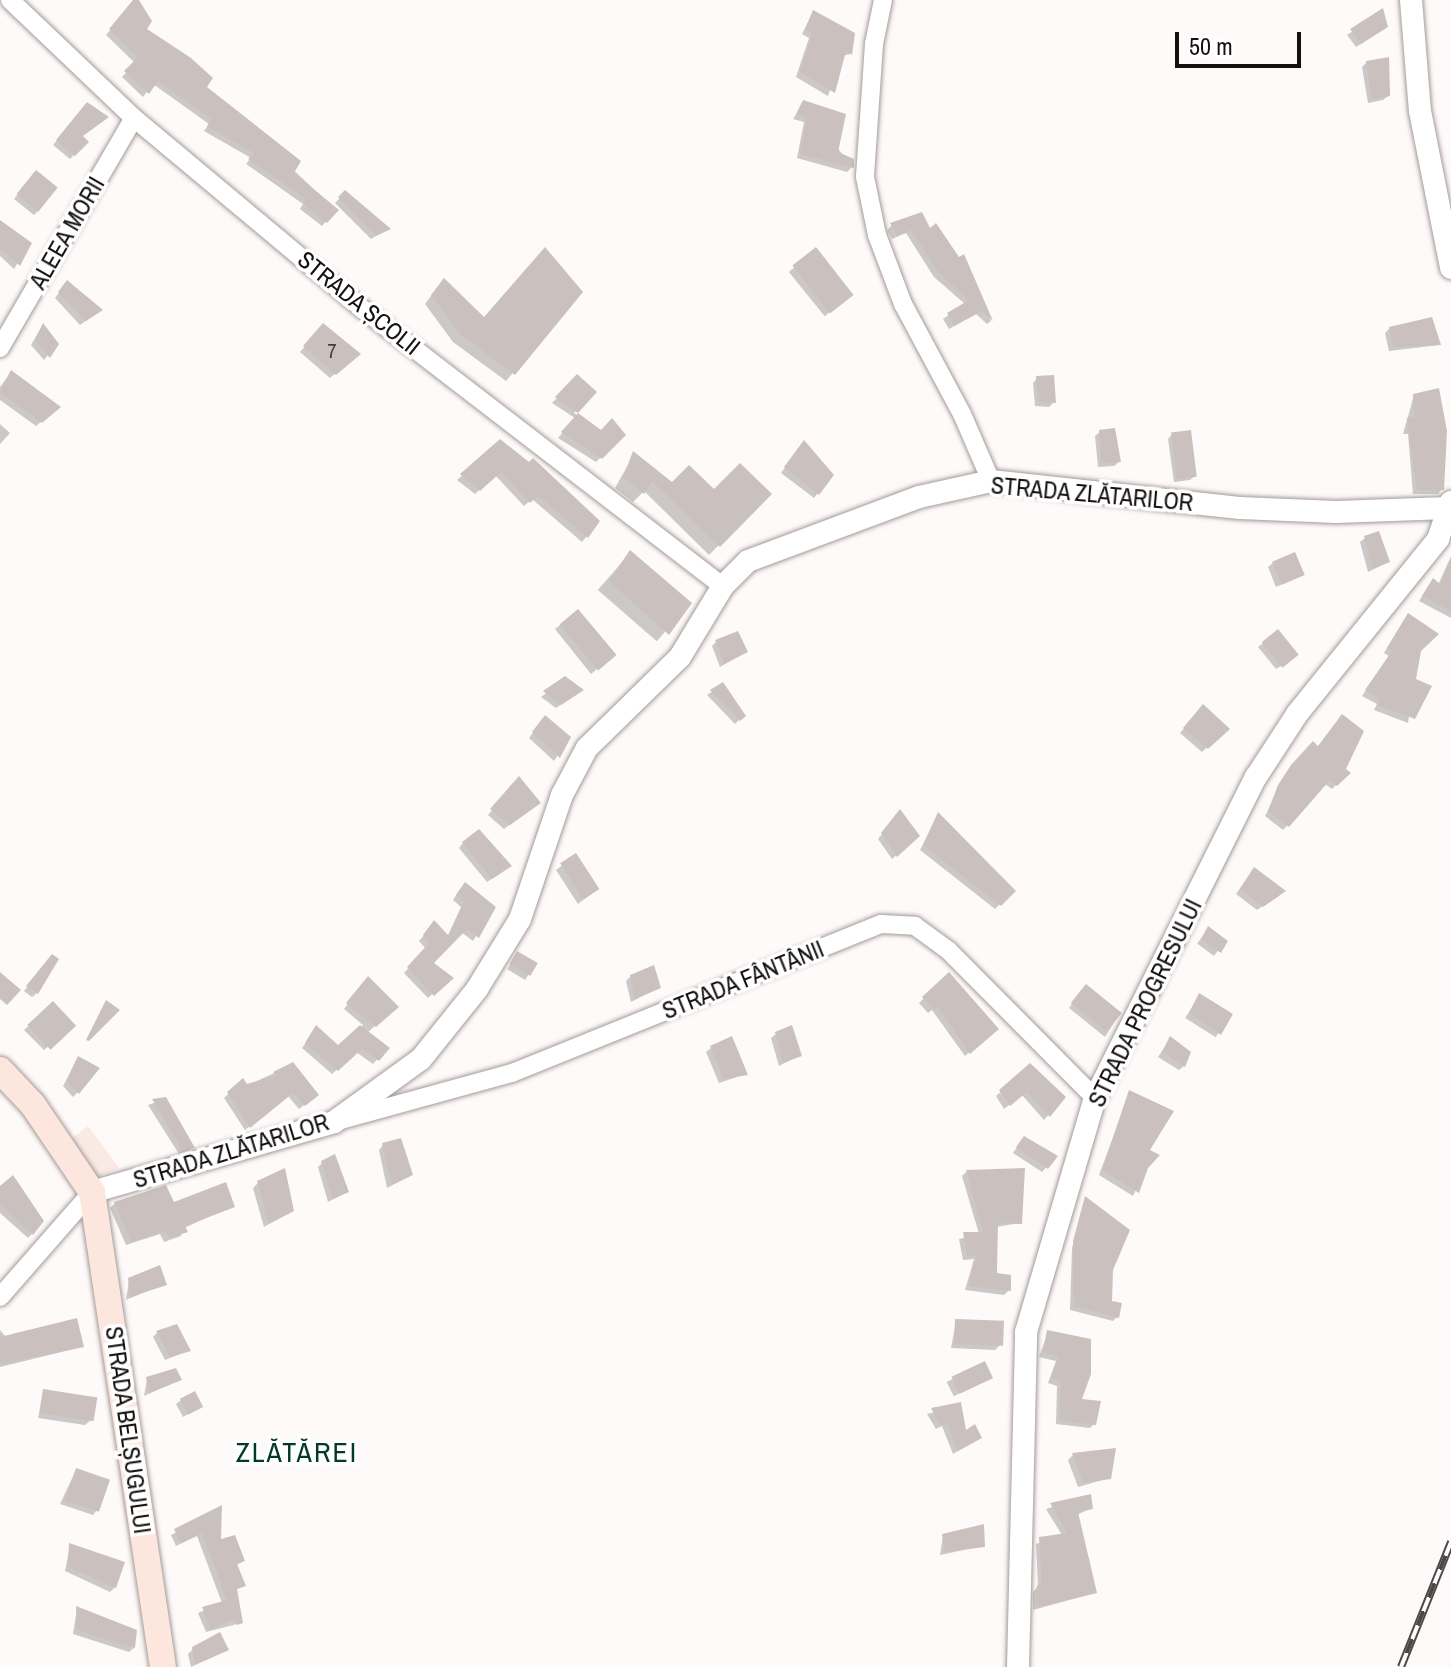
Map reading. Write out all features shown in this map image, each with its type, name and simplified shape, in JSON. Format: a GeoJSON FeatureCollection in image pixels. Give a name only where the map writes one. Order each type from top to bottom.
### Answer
{"type":"FeatureCollection","features":[{"type":"Feature","properties":{"kind":"main road"},"geometry":{"type":"LineString","coordinates":[[0,1070],[33,1105],[92,1192]]}},
{"type":"Feature","properties":{"kind":"main road","name":"STRADA BELȘUGULUI"},"geometry":{"type":"LineString","coordinates":[[92,1192],[163,1667]]}},
{"type":"Feature","properties":{"kind":"street","name":"STRADA ȘCOLII"},"geometry":{"type":"LineString","coordinates":[[10,0],[134,118],[364,310],[723,586]]}},
{"type":"Feature","properties":{"kind":"street"},"geometry":{"type":"LineString","coordinates":[[883,0],[874,44],[865,177],[877,235],[903,304],[962,414],[991,481]]}},
{"type":"Feature","properties":{"kind":"street"},"geometry":{"type":"LineString","coordinates":[[1411,0],[1420,111],[1451,268]]}},
{"type":"Feature","properties":{"kind":"street","name":"ALEEA MORII"},"geometry":{"type":"LineString","coordinates":[[0,348],[134,118]]}},
{"type":"Feature","properties":{"kind":"street","name":"STRADA ZLĂTARILOR"},"geometry":{"type":"LineString","coordinates":[[92,1192],[334,1122],[421,1059],[477,989],[520,919],[562,795],[587,748],[680,657],[723,586],[748,561],[919,497],[991,481],[1240,508],[1336,512],[1450,506]]}},
{"type":"Feature","properties":{"kind":"street","name":"STRADA PROGRESULUI"},"geometry":{"type":"LineString","coordinates":[[1018,1667],[1026,1332],[1095,1098],[1256,777],[1297,714],[1438,539],[1450,506]]}},
{"type":"Feature","properties":{"kind":"street","name":"STRADA FÂNTÂNII"},"geometry":{"type":"LineString","coordinates":[[334,1122],[512,1073],[881,924],[915,926],[949,951],[1095,1098]]}},
{"type":"Feature","properties":{"kind":"street"},"geometry":{"type":"LineString","coordinates":[[0,1297],[92,1192]]}},
{"type":"Feature","properties":{"kind":"shaded area"},"geometry":{"type":"Polygon","coordinates":[[[88,1126],[119,1168],[97,1177],[72,1138],[88,1126]]]}},
{"type":"Feature","properties":{"kind":"building"},"geometry":{"type":"Polygon","coordinates":[[[133,0],[139,0],[152,21],[147,29],[191,58],[213,78],[207,87],[301,161],[294,173],[339,210],[327,223],[303,204],[306,199],[248,159],[254,153],[207,126],[212,119],[158,81],[149,94],[124,71],[138,57],[109,29],[133,0]]]}},
{"type":"Feature","properties":{"kind":"building"},"geometry":{"type":"Polygon","coordinates":[[[1383,8],[1388,27],[1361,44],[1350,29],[1383,8]]]}},
{"type":"Feature","properties":{"kind":"building"},"geometry":{"type":"Polygon","coordinates":[[[813,10],[855,33],[852,55],[846,51],[835,93],[800,72],[812,33],[805,29],[813,10]]]}},
{"type":"Feature","properties":{"kind":"building"},"geometry":{"type":"Polygon","coordinates":[[[1389,57],[1390,96],[1372,100],[1366,61],[1389,57]]]}},
{"type":"Feature","properties":{"kind":"building"},"geometry":{"type":"Polygon","coordinates":[[[803,100],[846,114],[838,152],[854,159],[854,168],[800,154],[807,118],[796,114],[803,100]]]}},
{"type":"Feature","properties":{"kind":"building"},"geometry":{"type":"Polygon","coordinates":[[[87,102],[109,117],[83,136],[89,142],[75,156],[56,140],[87,102]]]}},
{"type":"Feature","properties":{"kind":"building"},"geometry":{"type":"Polygon","coordinates":[[[36,170],[58,188],[38,212],[16,194],[36,170]]]}},
{"type":"Feature","properties":{"kind":"building"},"geometry":{"type":"Polygon","coordinates":[[[345,190],[391,229],[376,236],[338,197],[345,190]]]}},
{"type":"Feature","properties":{"kind":"building"},"geometry":{"type":"Polygon","coordinates":[[[922,212],[930,228],[936,223],[959,257],[964,254],[993,321],[982,311],[954,326],[947,313],[969,300],[939,273],[911,230],[897,236],[890,223],[922,212]]]}},
{"type":"Feature","properties":{"kind":"building"},"geometry":{"type":"Polygon","coordinates":[[[0,220],[32,243],[20,266],[0,248],[0,220]]]}},
{"type":"Feature","properties":{"kind":"building"},"geometry":{"type":"Polygon","coordinates":[[[545,247],[583,292],[515,375],[461,335],[431,295],[444,278],[484,317],[545,247]]]}},
{"type":"Feature","properties":{"kind":"building"},"geometry":{"type":"Polygon","coordinates":[[[816,247],[854,295],[830,314],[792,265],[816,247]]]}},
{"type":"Feature","properties":{"kind":"building"},"geometry":{"type":"Polygon","coordinates":[[[67,280],[103,310],[86,321],[58,292],[67,280]]]}},
{"type":"Feature","properties":{"kind":"building"},"geometry":{"type":"Polygon","coordinates":[[[1432,317],[1441,345],[1393,347],[1389,327],[1432,317]]]}},
{"type":"Feature","properties":{"kind":"building"},"geometry":{"type":"Polygon","coordinates":[[[43,323],[59,344],[50,358],[35,340],[43,323]]]}},
{"type":"Feature","properties":{"kind":"building"},"geometry":{"type":"Polygon","coordinates":[[[323,323],[361,354],[336,375],[303,346],[323,323]]]}},
{"type":"Feature","properties":{"kind":"building"},"geometry":{"type":"Polygon","coordinates":[[[11,370],[61,407],[42,423],[0,392],[11,370]]]}},
{"type":"Feature","properties":{"kind":"building"},"geometry":{"type":"Polygon","coordinates":[[[577,374],[597,392],[578,413],[555,397],[577,374]]]}},
{"type":"Feature","properties":{"kind":"building"},"geometry":{"type":"Polygon","coordinates":[[[1054,375],[1056,403],[1039,402],[1036,376],[1054,375]]]}},
{"type":"Feature","properties":{"kind":"building"},"geometry":{"type":"Polygon","coordinates":[[[1439,388],[1447,431],[1444,490],[1417,490],[1407,418],[1414,417],[1413,394],[1439,388]]]}},
{"type":"Feature","properties":{"kind":"building"},"geometry":{"type":"Polygon","coordinates":[[[578,413],[601,430],[612,418],[626,435],[602,459],[561,432],[578,413]]]}},
{"type":"Feature","properties":{"kind":"building"},"geometry":{"type":"Polygon","coordinates":[[[1115,428],[1121,462],[1101,463],[1099,430],[1115,428]]]}},
{"type":"Feature","properties":{"kind":"building"},"geometry":{"type":"Polygon","coordinates":[[[1191,430],[1197,477],[1177,479],[1171,432],[1191,430]]]}},
{"type":"Feature","properties":{"kind":"building"},"geometry":{"type":"Polygon","coordinates":[[[500,439],[529,462],[533,458],[600,521],[588,538],[538,496],[530,503],[501,472],[480,491],[460,474],[500,439]]]}},
{"type":"Feature","properties":{"kind":"building"},"geometry":{"type":"Polygon","coordinates":[[[804,440],[834,475],[819,495],[784,467],[804,440]]]}},
{"type":"Feature","properties":{"kind":"building"},"geometry":{"type":"Polygon","coordinates":[[[633,451],[672,482],[689,465],[714,489],[740,463],[772,494],[720,547],[652,481],[644,494],[623,478],[633,451]]]}},
{"type":"Feature","properties":{"kind":"building"},"geometry":{"type":"Polygon","coordinates":[[[1379,531],[1390,562],[1373,569],[1364,536],[1379,531]]]}},
{"type":"Feature","properties":{"kind":"building"},"geometry":{"type":"Polygon","coordinates":[[[630,550],[692,603],[669,635],[609,581],[630,550]]]}},
{"type":"Feature","properties":{"kind":"building"},"geometry":{"type":"Polygon","coordinates":[[[1295,552],[1305,575],[1282,585],[1272,562],[1295,552]]]}},
{"type":"Feature","properties":{"kind":"building"},"geometry":{"type":"Polygon","coordinates":[[[1451,559],[1451,611],[1422,596],[1433,578],[1440,584],[1451,559]]]}},
{"type":"Feature","properties":{"kind":"building"},"geometry":{"type":"Polygon","coordinates":[[[578,609],[617,655],[598,670],[560,624],[578,609]]]}},
{"type":"Feature","properties":{"kind":"building"},"geometry":{"type":"Polygon","coordinates":[[[1408,613],[1439,634],[1421,651],[1416,679],[1432,686],[1415,719],[1377,705],[1380,699],[1365,690],[1392,651],[1387,648],[1408,613]]]}},
{"type":"Feature","properties":{"kind":"building"},"geometry":{"type":"Polygon","coordinates":[[[1278,629],[1299,655],[1282,668],[1262,642],[1278,629]]]}},
{"type":"Feature","properties":{"kind":"building"},"geometry":{"type":"Polygon","coordinates":[[[738,631],[748,652],[724,664],[715,640],[738,631]]]}},
{"type":"Feature","properties":{"kind":"building"},"geometry":{"type":"Polygon","coordinates":[[[565,676],[584,690],[561,705],[543,691],[565,676]]]}},
{"type":"Feature","properties":{"kind":"building"},"geometry":{"type":"Polygon","coordinates":[[[723,682],[746,716],[740,721],[710,690],[723,682]]]}},
{"type":"Feature","properties":{"kind":"building"},"geometry":{"type":"Polygon","coordinates":[[[1203,704],[1230,729],[1208,749],[1183,728],[1203,704]]]}},
{"type":"Feature","properties":{"kind":"building"},"geometry":{"type":"Polygon","coordinates":[[[1342,714],[1364,731],[1346,769],[1351,773],[1337,786],[1330,780],[1289,827],[1268,811],[1278,785],[1291,765],[1313,741],[1318,746],[1342,714]]]}},
{"type":"Feature","properties":{"kind":"building"},"geometry":{"type":"Polygon","coordinates":[[[545,715],[571,737],[560,758],[532,732],[545,715]]]}},
{"type":"Feature","properties":{"kind":"building"},"geometry":{"type":"Polygon","coordinates":[[[519,776],[541,803],[510,825],[490,809],[519,776]]]}},
{"type":"Feature","properties":{"kind":"building"},"geometry":{"type":"Polygon","coordinates":[[[900,809],[920,836],[897,857],[881,833],[900,809]]]}},
{"type":"Feature","properties":{"kind":"building"},"geometry":{"type":"Polygon","coordinates":[[[938,812],[1016,891],[1001,906],[923,845],[938,812]]]}},
{"type":"Feature","properties":{"kind":"building"},"geometry":{"type":"Polygon","coordinates":[[[479,829],[512,866],[492,879],[462,842],[479,829]]]}},
{"type":"Feature","properties":{"kind":"building"},"geometry":{"type":"Polygon","coordinates":[[[576,853],[599,889],[583,899],[560,863],[576,853]]]}},
{"type":"Feature","properties":{"kind":"building"},"geometry":{"type":"Polygon","coordinates":[[[1254,867],[1286,891],[1263,907],[1240,889],[1254,867]]]}},
{"type":"Feature","properties":{"kind":"building"},"geometry":{"type":"Polygon","coordinates":[[[465,882],[496,907],[479,938],[467,929],[434,963],[454,978],[434,996],[407,967],[429,943],[423,935],[434,920],[449,936],[464,902],[456,895],[465,882]]]}},
{"type":"Feature","properties":{"kind":"building"},"geometry":{"type":"Polygon","coordinates":[[[1208,926],[1228,941],[1221,953],[1201,939],[1208,926]]]}},
{"type":"Feature","properties":{"kind":"building"},"geometry":{"type":"Polygon","coordinates":[[[517,951],[538,963],[530,976],[510,964],[517,951]]]}},
{"type":"Feature","properties":{"kind":"building"},"geometry":{"type":"Polygon","coordinates":[[[52,954],[59,959],[38,994],[26,986],[52,954]]]}},
{"type":"Feature","properties":{"kind":"building"},"geometry":{"type":"Polygon","coordinates":[[[654,965],[661,988],[635,999],[630,975],[654,965]]]}},
{"type":"Feature","properties":{"kind":"building"},"geometry":{"type":"Polygon","coordinates":[[[0,972],[21,990],[7,1005],[0,999],[0,972]]]}},
{"type":"Feature","properties":{"kind":"building"},"geometry":{"type":"Polygon","coordinates":[[[949,972],[999,1029],[970,1054],[938,1007],[934,1010],[922,997],[949,972]]]}},
{"type":"Feature","properties":{"kind":"building"},"geometry":{"type":"Polygon","coordinates":[[[368,976],[399,1007],[376,1027],[346,1003],[368,976]]]}},
{"type":"Feature","properties":{"kind":"building"},"geometry":{"type":"Polygon","coordinates":[[[1086,984],[1122,1013],[1107,1032],[1071,1003],[1086,984]]]}},
{"type":"Feature","properties":{"kind":"building"},"geometry":{"type":"Polygon","coordinates":[[[1199,993],[1233,1014],[1221,1035],[1189,1013],[1199,993]]]}},
{"type":"Feature","properties":{"kind":"building"},"geometry":{"type":"Polygon","coordinates":[[[106,1000],[120,1010],[89,1041],[86,1040],[106,1000]]]}},
{"type":"Feature","properties":{"kind":"building"},"geometry":{"type":"Polygon","coordinates":[[[53,1001],[76,1026],[51,1050],[27,1025],[53,1001]]]}},
{"type":"Feature","properties":{"kind":"building"},"geometry":{"type":"Polygon","coordinates":[[[316,1025],[338,1045],[360,1025],[390,1048],[379,1061],[362,1049],[338,1071],[305,1043],[316,1025]]]}},
{"type":"Feature","properties":{"kind":"building"},"geometry":{"type":"Polygon","coordinates":[[[792,1025],[802,1056],[783,1063],[775,1032],[792,1025]]]}},
{"type":"Feature","properties":{"kind":"building"},"geometry":{"type":"Polygon","coordinates":[[[732,1036],[748,1075],[723,1079],[710,1046],[732,1036]]]}},
{"type":"Feature","properties":{"kind":"building"},"geometry":{"type":"Polygon","coordinates":[[[1170,1036],[1191,1052],[1185,1067],[1162,1052],[1170,1036]]]}},
{"type":"Feature","properties":{"kind":"building"},"geometry":{"type":"Polygon","coordinates":[[[78,1056],[100,1068],[79,1094],[66,1081],[78,1056]]]}},
{"type":"Feature","properties":{"kind":"building"},"geometry":{"type":"Polygon","coordinates":[[[293,1062],[319,1095],[305,1106],[293,1093],[250,1128],[227,1092],[243,1078],[247,1084],[277,1075],[273,1072],[293,1062]]]}},
{"type":"Feature","properties":{"kind":"building"},"geometry":{"type":"Polygon","coordinates":[[[1030,1063],[1066,1097],[1050,1117],[1027,1092],[1010,1106],[999,1090],[1030,1063]]]}},
{"type":"Feature","properties":{"kind":"building"},"geometry":{"type":"Polygon","coordinates":[[[1129,1090],[1174,1111],[1150,1150],[1160,1155],[1148,1168],[1139,1193],[1102,1170],[1129,1090]]]}},
{"type":"Feature","properties":{"kind":"building"},"geometry":{"type":"Polygon","coordinates":[[[166,1097],[195,1148],[183,1151],[152,1099],[166,1097]]]}},
{"type":"Feature","properties":{"kind":"building"},"geometry":{"type":"Polygon","coordinates":[[[1024,1136],[1058,1156],[1048,1169],[1016,1147],[1024,1136]]]}},
{"type":"Feature","properties":{"kind":"building"},"geometry":{"type":"Polygon","coordinates":[[[401,1138],[413,1175],[392,1185],[382,1143],[401,1138]]]}},
{"type":"Feature","properties":{"kind":"building"},"geometry":{"type":"Polygon","coordinates":[[[335,1154],[349,1192],[333,1199],[321,1161],[335,1154]]]}},
{"type":"Feature","properties":{"kind":"building"},"geometry":{"type":"Polygon","coordinates":[[[285,1168],[294,1211],[269,1224],[257,1181],[285,1168]]]}},
{"type":"Feature","properties":{"kind":"building"},"geometry":{"type":"Polygon","coordinates":[[[1025,1168],[1022,1224],[998,1223],[997,1273],[1011,1275],[1011,1291],[968,1286],[977,1255],[967,1256],[963,1232],[983,1232],[966,1170],[1025,1168]]]}},
{"type":"Feature","properties":{"kind":"building"},"geometry":{"type":"Polygon","coordinates":[[[13,1175],[44,1221],[33,1235],[0,1204],[0,1186],[13,1175]]]}},
{"type":"Feature","properties":{"kind":"building"},"geometry":{"type":"Polygon","coordinates":[[[226,1182],[235,1207],[185,1226],[188,1232],[169,1238],[165,1231],[131,1242],[114,1202],[166,1185],[174,1202],[226,1182]]]}},
{"type":"Feature","properties":{"kind":"building"},"geometry":{"type":"Polygon","coordinates":[[[1085,1196],[1130,1230],[1113,1270],[1112,1301],[1122,1303],[1119,1318],[1074,1306],[1073,1241],[1085,1196]]]}},
{"type":"Feature","properties":{"kind":"building"},"geometry":{"type":"Polygon","coordinates":[[[160,1265],[167,1285],[130,1297],[128,1278],[160,1265]]]}},
{"type":"Feature","properties":{"kind":"building"},"geometry":{"type":"Polygon","coordinates":[[[77,1318],[84,1347],[0,1364],[0,1337],[77,1318]]]}},
{"type":"Feature","properties":{"kind":"building"},"geometry":{"type":"Polygon","coordinates":[[[955,1319],[1004,1321],[1003,1346],[954,1344],[955,1319]]]}},
{"type":"Feature","properties":{"kind":"building"},"geometry":{"type":"Polygon","coordinates":[[[177,1324],[191,1351],[170,1357],[156,1331],[177,1324]]]}},
{"type":"Feature","properties":{"kind":"building"},"geometry":{"type":"Polygon","coordinates":[[[1047,1330],[1091,1339],[1091,1374],[1082,1399],[1101,1401],[1096,1425],[1059,1420],[1061,1381],[1051,1378],[1059,1356],[1043,1352],[1047,1330]]]}},
{"type":"Feature","properties":{"kind":"building"},"geometry":{"type":"Polygon","coordinates":[[[985,1361],[993,1378],[959,1394],[951,1377],[985,1361]]]}},
{"type":"Feature","properties":{"kind":"building"},"geometry":{"type":"Polygon","coordinates":[[[176,1368],[182,1380],[149,1393],[146,1377],[176,1368]]]}},
{"type":"Feature","properties":{"kind":"building"},"geometry":{"type":"Polygon","coordinates":[[[43,1389],[97,1398],[94,1421],[39,1413],[43,1389]]]}},
{"type":"Feature","properties":{"kind":"building"},"geometry":{"type":"Polygon","coordinates":[[[195,1391],[203,1407],[188,1415],[180,1399],[195,1391]]]}},
{"type":"Feature","properties":{"kind":"building"},"geometry":{"type":"Polygon","coordinates":[[[961,1402],[966,1430],[975,1424],[982,1438],[958,1451],[947,1423],[941,1426],[931,1408],[961,1402]]]}},
{"type":"Feature","properties":{"kind":"building"},"geometry":{"type":"Polygon","coordinates":[[[1116,1448],[1111,1479],[1083,1483],[1072,1453],[1116,1448]]]}},
{"type":"Feature","properties":{"kind":"building"},"geometry":{"type":"Polygon","coordinates":[[[76,1468],[110,1480],[99,1512],[65,1500],[76,1468]]]}},
{"type":"Feature","properties":{"kind":"building"},"geometry":{"type":"Polygon","coordinates":[[[1091,1494],[1093,1509],[1078,1512],[1097,1593],[1037,1607],[1037,1585],[1042,1584],[1039,1537],[1067,1533],[1050,1503],[1091,1494]]]}},
{"type":"Feature","properties":{"kind":"building"},"geometry":{"type":"Polygon","coordinates":[[[222,1505],[221,1539],[235,1535],[245,1561],[237,1564],[246,1586],[237,1589],[243,1623],[237,1625],[235,1619],[211,1629],[202,1607],[227,1600],[202,1533],[181,1543],[174,1529],[222,1505]]]}},
{"type":"Feature","properties":{"kind":"building"},"geometry":{"type":"Polygon","coordinates":[[[984,1524],[985,1547],[944,1552],[942,1534],[984,1524]]]}},
{"type":"Feature","properties":{"kind":"building"},"geometry":{"type":"Polygon","coordinates":[[[69,1543],[125,1562],[116,1588],[68,1567],[69,1543]]]}},
{"type":"Feature","properties":{"kind":"building"},"geometry":{"type":"Polygon","coordinates":[[[76,1606],[137,1630],[135,1648],[77,1630],[76,1606]]]}},
{"type":"Feature","properties":{"kind":"building"},"geometry":{"type":"Polygon","coordinates":[[[220,1632],[229,1650],[195,1665],[192,1647],[220,1632]]]}},
{"type":"Feature","properties":{"kind":"railway"},"geometry":{"type":"LineString","coordinates":[[1401,1667],[1451,1542]]}},
{"type":"Feature","properties":{"kind":"district","name":"ZLĂTĂREI"},"geometry":{"type":"Point","coordinates":[297,1452]}}]}
